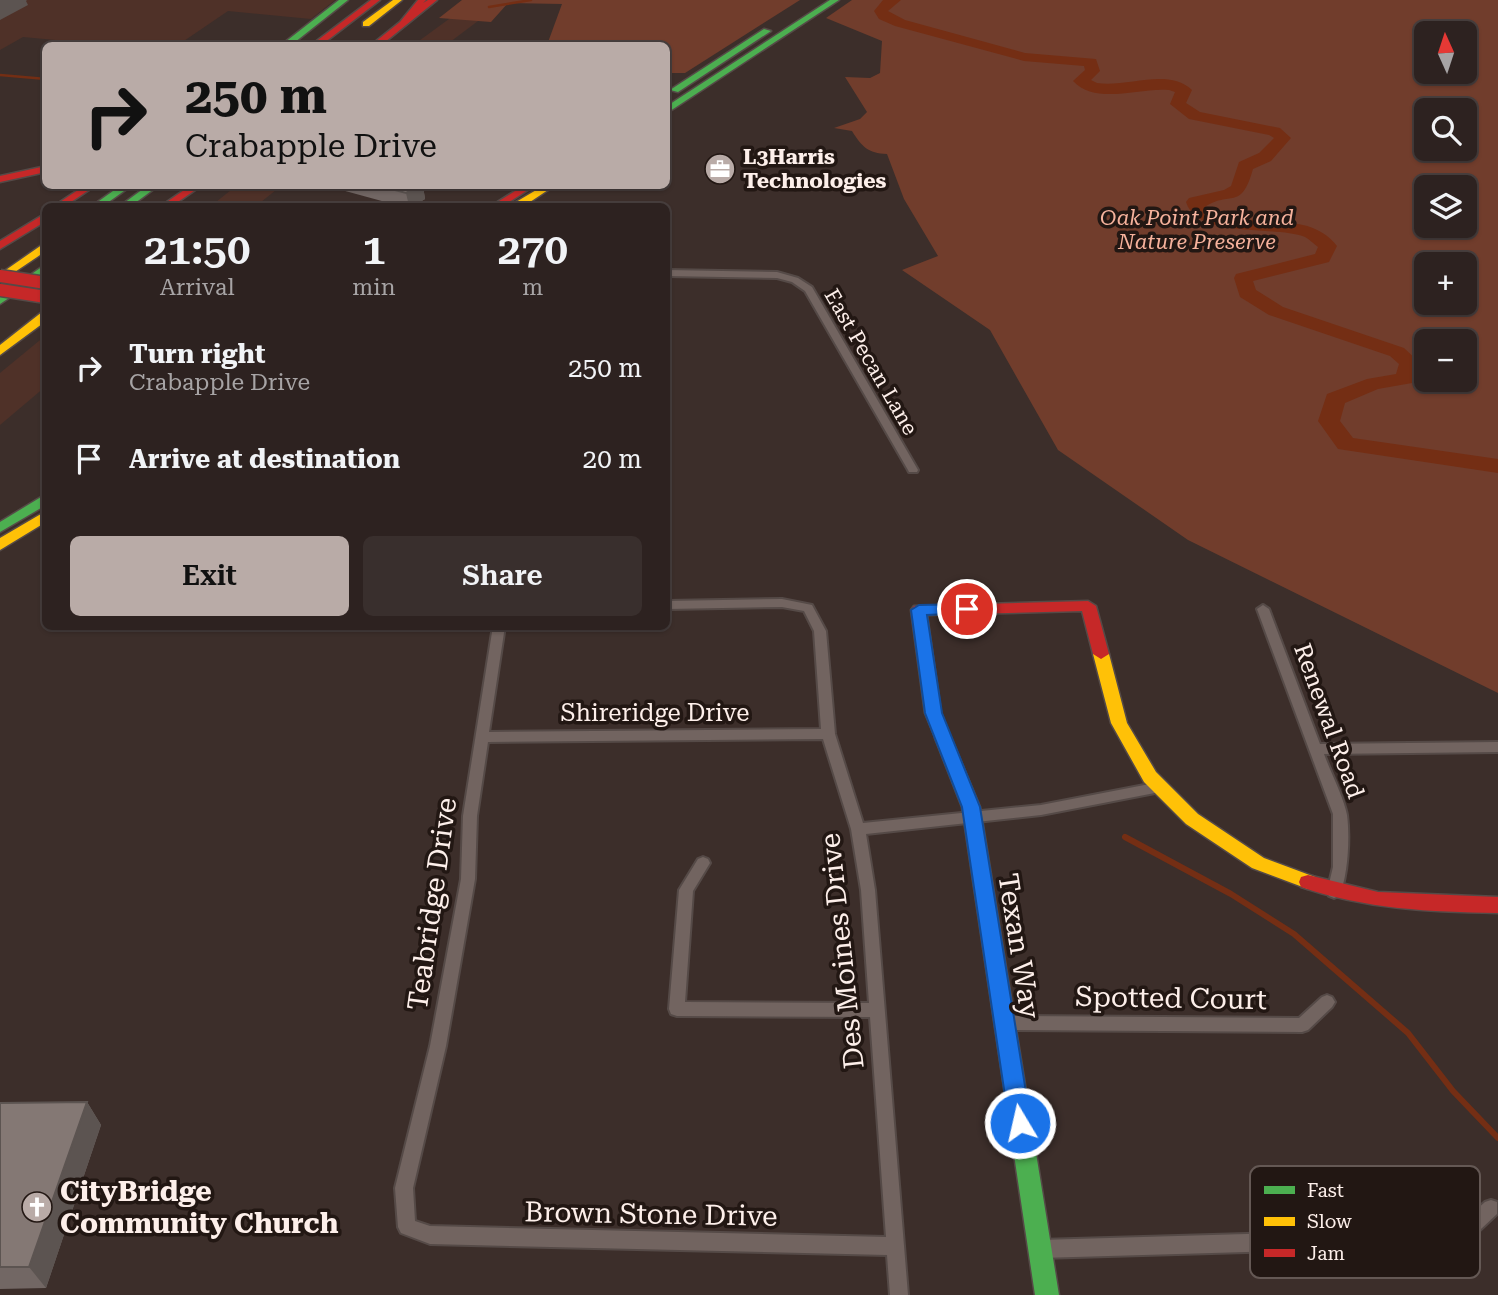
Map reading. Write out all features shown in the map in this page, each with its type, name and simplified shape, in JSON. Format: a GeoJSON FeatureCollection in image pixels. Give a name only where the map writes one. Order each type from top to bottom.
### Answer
{"type":"FeatureCollection","features":[{"type":"Feature","properties":{"kind":"main road"},"geometry":{"type":"LineString","coordinates":[[289,42],[344,0]]}},
{"type":"Feature","properties":{"kind":"main road"},"geometry":{"type":"LineString","coordinates":[[319,42],[376,0]]}},
{"type":"Feature","properties":{"kind":"main road"},"geometry":{"type":"LineString","coordinates":[[343,42],[398,0]]}},
{"type":"Feature","properties":{"kind":"main road"},"geometry":{"type":"LineString","coordinates":[[404,22],[422,0]]}},
{"type":"Feature","properties":{"kind":"main road"},"geometry":{"type":"LineString","coordinates":[[379,42],[433,0]]}},
{"type":"Feature","properties":{"kind":"main road"},"geometry":{"type":"LineString","coordinates":[[670,93],[815,0]]}},
{"type":"Feature","properties":{"kind":"main road"},"geometry":{"type":"LineString","coordinates":[[670,108],[835,0]]}},
{"type":"Feature","properties":{"kind":"main road"},"geometry":{"type":"LineString","coordinates":[[724,57],[743,62]]}},
{"type":"Feature","properties":{"kind":"main road"},"geometry":{"type":"LineString","coordinates":[[0,181],[42,172]]}},
{"type":"Feature","properties":{"kind":"main road"},"geometry":{"type":"LineString","coordinates":[[63,203],[84,189]]}},
{"type":"Feature","properties":{"kind":"main road"},"geometry":{"type":"LineString","coordinates":[[101,203],[122,189]]}},
{"type":"Feature","properties":{"kind":"main road"},"geometry":{"type":"LineString","coordinates":[[129,203],[149,189]]}},
{"type":"Feature","properties":{"kind":"main road"},"geometry":{"type":"LineString","coordinates":[[170,203],[192,189]]}},
{"type":"Feature","properties":{"kind":"main road"},"geometry":{"type":"LineString","coordinates":[[186,203],[204,189]]}},
{"type":"Feature","properties":{"kind":"main road"},"geometry":{"type":"LineString","coordinates":[[501,203],[524,189]]}},
{"type":"Feature","properties":{"kind":"main road"},"geometry":{"type":"LineString","coordinates":[[521,203],[544,189]]}},
{"type":"Feature","properties":{"kind":"main road"},"geometry":{"type":"LineString","coordinates":[[0,246],[42,219]]}},
{"type":"Feature","properties":{"kind":"main road"},"geometry":{"type":"LineString","coordinates":[[0,277],[42,248]]}},
{"type":"Feature","properties":{"kind":"main road"},"geometry":{"type":"LineString","coordinates":[[0,301],[42,270]]}},
{"type":"Feature","properties":{"kind":"main road"},"geometry":{"type":"LineString","coordinates":[[0,277],[42,282]]}},
{"type":"Feature","properties":{"kind":"main road"},"geometry":{"type":"LineString","coordinates":[[0,290],[42,297]]}},
{"type":"Feature","properties":{"kind":"main road"},"geometry":{"type":"LineString","coordinates":[[0,335],[42,301]]}},
{"type":"Feature","properties":{"kind":"main road"},"geometry":{"type":"LineString","coordinates":[[0,351],[42,318]]}},
{"type":"Feature","properties":{"kind":"main road"},"geometry":{"type":"LineString","coordinates":[[6,525],[42,501]]}},
{"type":"Feature","properties":{"kind":"main road"},"geometry":{"type":"LineString","coordinates":[[0,545],[42,518]]}},
{"type":"Feature","properties":{"kind":"main road"},"geometry":{"type":"LineString","coordinates":[[6,525],[27,528]]}},
{"type":"Feature","properties":{"kind":"main road","name":"Texan Way"},"geometry":{"type":"LineString","coordinates":[[1047,1295],[973,818],[933,713],[919,610],[1088,606],[1119,723],[1150,777],[1160,787]]}},
{"type":"Feature","properties":{"kind":"main road"},"geometry":{"type":"LineString","coordinates":[[1160,787],[1192,819],[1258,863],[1334,892],[1407,904],[1498,905]]}},
{"type":"Feature","properties":{"kind":"street","name":"East Pecan Lane"},"geometry":{"type":"LineString","coordinates":[[670,273],[777,275],[794,280],[809,289],[913,470]]}},
{"type":"Feature","properties":{"kind":"street","name":"Des Moines Drive"},"geometry":{"type":"LineString","coordinates":[[670,605],[782,603],[808,608],[820,631],[828,734],[858,829],[869,891],[899,1295]]}},
{"type":"Feature","properties":{"kind":"street","name":"Renewal Road"},"geometry":{"type":"LineString","coordinates":[[1263,610],[1340,814],[1340,867],[1334,892]]}},
{"type":"Feature","properties":{"kind":"street","name":"Teabridge Drive"},"geometry":{"type":"LineString","coordinates":[[407,1227],[404,1188],[438,1046],[468,879],[470,816],[498,630]]}},
{"type":"Feature","properties":{"kind":"street","name":"Shireridge Drive"},"geometry":{"type":"LineString","coordinates":[[483,737],[828,734]]}},
{"type":"Feature","properties":{"kind":"street"},"geometry":{"type":"LineString","coordinates":[[1316,749],[1498,747]]}},
{"type":"Feature","properties":{"kind":"street"},"geometry":{"type":"LineString","coordinates":[[858,829],[1041,810],[1160,787]]}},
{"type":"Feature","properties":{"kind":"street"},"geometry":{"type":"LineString","coordinates":[[703,863],[686,890],[677,1009],[878,1010]]}},
{"type":"Feature","properties":{"kind":"street","name":"Spotted Court"},"geometry":{"type":"LineString","coordinates":[[1004,1023],[1302,1025],[1327,1002]]}},
{"type":"Feature","properties":{"kind":"street"},"geometry":{"type":"LineString","coordinates":[[1480,1218],[1491,1208]]}},
{"type":"Feature","properties":{"kind":"street","name":"Brown Stone Drive"},"geometry":{"type":"LineString","coordinates":[[407,1227],[430,1234],[895,1247]]}},
{"type":"Feature","properties":{"kind":"street"},"geometry":{"type":"LineString","coordinates":[[1040,1250],[1250,1244]]}},
{"type":"Feature","properties":{"kind":"shaded area"},"geometry":{"type":"Polygon","coordinates":[[[0,0],[335,0],[311,19],[228,11],[182,42],[77,42],[23,37],[0,50],[0,0]]]}},
{"type":"Feature","properties":{"kind":"shaded area"},"geometry":{"type":"Polygon","coordinates":[[[475,0],[506,0],[450,42],[417,42],[475,0]]]}},
{"type":"Feature","properties":{"kind":"shaded area"},"geometry":{"type":"Polygon","coordinates":[[[232,189],[277,189],[260,203],[215,203],[232,189]]]}},
{"type":"Feature","properties":{"kind":"shaded area"},"geometry":{"type":"Polygon","coordinates":[[[42,338],[42,390],[0,425],[0,373],[42,338]]]}},
{"type":"Feature","properties":{"kind":"green space"},"geometry":{"type":"Polygon","coordinates":[[[462,0],[800,0],[685,73],[670,73],[670,42],[548,42],[562,4],[508,3],[491,22],[439,18],[462,0]]]}},
{"type":"Feature","properties":{"kind":"green space","name":"Oak Point Park and Nature Preserve"},"geometry":{"type":"Polygon","coordinates":[[[852,0],[1498,0],[1498,693],[1188,540],[1058,450],[990,330],[902,270],[938,256],[904,199],[887,154],[866,148],[852,131],[834,128],[860,119],[867,112],[845,77],[870,78],[880,73],[882,41],[826,18],[852,0]]]}},
{"type":"Feature","properties":{"kind":"building"},"geometry":{"type":"Polygon","coordinates":[[[391,189],[413,189],[406,193],[391,189]]]}},
{"type":"Feature","properties":{"kind":"building","name":"CityBridge Community Church"},"geometry":{"type":"Polygon","coordinates":[[[87,1102],[29,1267],[0,1267],[0,1103],[87,1102]]]}},
{"type":"Feature","properties":{"kind":"waterway"},"geometry":{"type":"LineString","coordinates":[[489,7],[531,0]]}},
{"type":"Feature","properties":{"kind":"waterway"},"geometry":{"type":"LineString","coordinates":[[894,0],[888,2],[881,11],[884,16],[900,23],[1024,57],[1091,62],[1093,71],[1081,81],[1093,87],[1118,89],[1171,85],[1184,90],[1178,104],[1195,116],[1274,131],[1283,138],[1265,157],[1245,166],[1239,188],[1230,194],[1195,202],[1197,209],[1207,216],[1230,222],[1310,232],[1328,246],[1322,258],[1243,278],[1247,293],[1276,311],[1397,352],[1410,363],[1405,379],[1374,383],[1335,399],[1329,421],[1346,444],[1498,466]]}},
{"type":"Feature","properties":{"kind":"waterway"},"geometry":{"type":"LineString","coordinates":[[0,75],[42,79]]}},
{"type":"Feature","properties":{"kind":"waterway"},"geometry":{"type":"LineString","coordinates":[[1125,837],[1231,894],[1294,934],[1408,1033],[1453,1091],[1498,1138]]}},
{"type":"Feature","properties":{"kind":"traffic: fast"},"geometry":{"type":"LineString","coordinates":[[289,42],[344,0]]}},
{"type":"Feature","properties":{"kind":"traffic: fast"},"geometry":{"type":"LineString","coordinates":[[670,108],[835,0]]}},
{"type":"Feature","properties":{"kind":"traffic: fast"},"geometry":{"type":"LineString","coordinates":[[675,90],[767,31]]}},
{"type":"Feature","properties":{"kind":"traffic: fast"},"geometry":{"type":"LineString","coordinates":[[101,203],[122,189]]}},
{"type":"Feature","properties":{"kind":"traffic: fast"},"geometry":{"type":"LineString","coordinates":[[129,203],[149,189]]}},
{"type":"Feature","properties":{"kind":"traffic: fast"},"geometry":{"type":"LineString","coordinates":[[0,301],[42,270]]}},
{"type":"Feature","properties":{"kind":"traffic: fast"},"geometry":{"type":"LineString","coordinates":[[0,528],[42,501]]}},
{"type":"Feature","properties":{"kind":"traffic: fast"},"geometry":{"type":"LineString","coordinates":[[943,738],[971,807],[1047,1295]]}},
{"type":"Feature","properties":{"kind":"traffic: slow"},"geometry":{"type":"LineString","coordinates":[[366,24],[398,0]]}},
{"type":"Feature","properties":{"kind":"traffic: slow"},"geometry":{"type":"LineString","coordinates":[[522,203],[544,189]]}},
{"type":"Feature","properties":{"kind":"traffic: slow"},"geometry":{"type":"LineString","coordinates":[[0,279],[42,248]]}},
{"type":"Feature","properties":{"kind":"traffic: slow"},"geometry":{"type":"LineString","coordinates":[[0,351],[42,318]]}},
{"type":"Feature","properties":{"kind":"traffic: slow"},"geometry":{"type":"LineString","coordinates":[[0,545],[42,518]]}},
{"type":"Feature","properties":{"kind":"traffic: slow"},"geometry":{"type":"LineString","coordinates":[[1101,654],[1119,723],[1150,777],[1192,819],[1258,863],[1308,882]]}},
{"type":"Feature","properties":{"kind":"traffic: jam"},"geometry":{"type":"LineString","coordinates":[[319,42],[376,0]]}},
{"type":"Feature","properties":{"kind":"traffic: jam"},"geometry":{"type":"LineString","coordinates":[[404,22],[422,0]]}},
{"type":"Feature","properties":{"kind":"traffic: jam"},"geometry":{"type":"LineString","coordinates":[[379,42],[433,0]]}},
{"type":"Feature","properties":{"kind":"traffic: jam"},"geometry":{"type":"LineString","coordinates":[[0,179],[42,170]]}},
{"type":"Feature","properties":{"kind":"traffic: jam"},"geometry":{"type":"LineString","coordinates":[[64,203],[85,189]]}},
{"type":"Feature","properties":{"kind":"traffic: jam"},"geometry":{"type":"LineString","coordinates":[[170,203],[192,189]]}},
{"type":"Feature","properties":{"kind":"traffic: jam"},"geometry":{"type":"LineString","coordinates":[[501,203],[524,189]]}},
{"type":"Feature","properties":{"kind":"traffic: jam"},"geometry":{"type":"LineString","coordinates":[[0,246],[42,219]]}},
{"type":"Feature","properties":{"kind":"traffic: jam"},"geometry":{"type":"LineString","coordinates":[[0,276],[42,282]]}},
{"type":"Feature","properties":{"kind":"traffic: jam"},"geometry":{"type":"LineString","coordinates":[[0,290],[42,296]]}},
{"type":"Feature","properties":{"kind":"traffic: jam"},"geometry":{"type":"LineString","coordinates":[[943,738],[933,713],[919,610],[1088,606],[1101,654]]}},
{"type":"Feature","properties":{"kind":"traffic: jam"},"geometry":{"type":"LineString","coordinates":[[1308,882],[1331,890],[1378,899],[1498,905]]}},
{"type":"Feature","properties":{"kind":"place","name":"L3Harris Technologies"},"geometry":{"type":"Point","coordinates":[720,169]}},
{"type":"Feature","properties":{"kind":"place","name":"CityBridge Community Church"},"geometry":{"type":"Point","coordinates":[37,1207]}},
{"type":"Feature","properties":{"kind":"route"},"geometry":{"type":"LineString","coordinates":[[967,609],[919,610],[933,713],[971,807],[1020,1123]]}}]}
